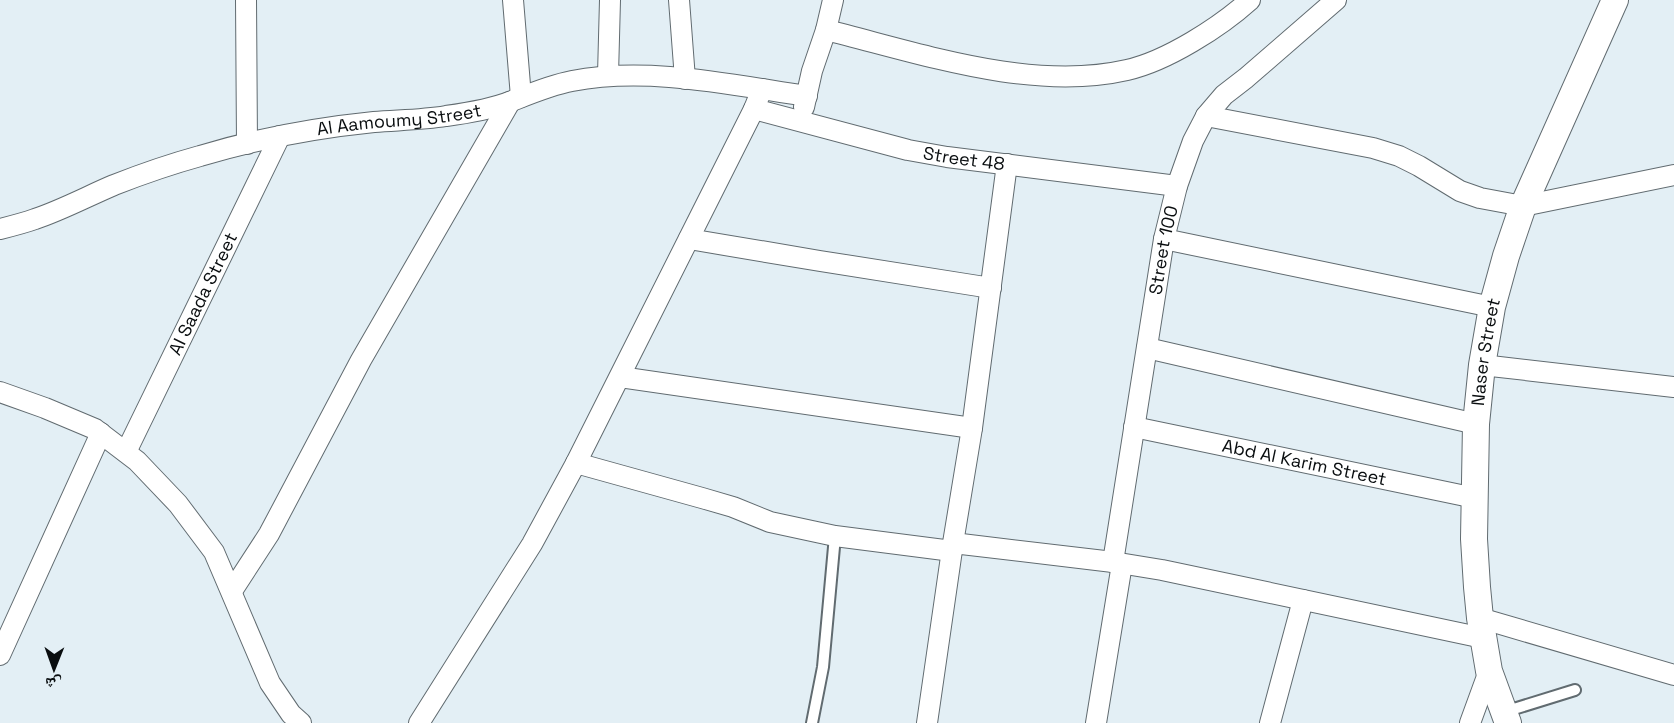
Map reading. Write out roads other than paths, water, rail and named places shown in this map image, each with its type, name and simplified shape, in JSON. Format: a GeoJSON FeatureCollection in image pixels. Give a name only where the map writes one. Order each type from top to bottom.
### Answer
{"type":"FeatureCollection","features":[{"type":"Feature","properties":{"kind":"street"},"geometry":{"type":"LineString","coordinates":[[246,0],[247,144]]}},
{"type":"Feature","properties":{"kind":"street"},"geometry":{"type":"LineString","coordinates":[[232,591],[269,534],[361,360],[516,99],[513,0]]}},
{"type":"Feature","properties":{"kind":"street"},"geometry":{"type":"LineString","coordinates":[[608,75],[610,0]]}},
{"type":"Feature","properties":{"kind":"street"},"geometry":{"type":"LineString","coordinates":[[679,0],[686,78]]}},
{"type":"Feature","properties":{"kind":"street"},"geometry":{"type":"LineString","coordinates":[[801,122],[812,71],[833,0]]}},
{"type":"Feature","properties":{"kind":"street"},"geometry":{"type":"LineString","coordinates":[[826,30],[999,72],[1042,76],[1085,75],[1128,70],[1170,52],[1218,25],[1250,0]]}},
{"type":"Feature","properties":{"kind":"street","name":"Street 100"},"geometry":{"type":"LineString","coordinates":[[1095,723],[1134,427],[1164,239],[1177,186],[1193,141],[1206,116],[1224,95],[1336,0]]}},
{"type":"Feature","properties":{"kind":"street","name":"Naser Street"},"geometry":{"type":"LineString","coordinates":[[1506,718],[1489,671],[1482,628],[1474,539],[1476,424],[1482,365],[1492,307],[1523,206],[1615,0]]}},
{"type":"Feature","properties":{"kind":"street","name":"Al Aamoumy Street"},"geometry":{"type":"LineString","coordinates":[[0,229],[36,219],[159,169],[247,144],[280,136],[373,122],[444,117],[516,99],[536,90],[608,75],[686,78],[807,96]]}},
{"type":"Feature","properties":{"kind":"street"},"geometry":{"type":"LineString","coordinates":[[419,723],[532,544],[576,463],[762,89]]}},
{"type":"Feature","properties":{"kind":"street","name":"Street 48"},"geometry":{"type":"LineString","coordinates":[[754,109],[908,150],[1177,186]]}},
{"type":"Feature","properties":{"kind":"street"},"geometry":{"type":"LineString","coordinates":[[1206,116],[1373,148],[1399,156],[1460,191],[1480,198],[1523,206],[1674,175]]}},
{"type":"Feature","properties":{"kind":"street","name":"Al Saada Street"},"geometry":{"type":"LineString","coordinates":[[126,452],[280,136]]}},
{"type":"Feature","properties":{"kind":"street"},"geometry":{"type":"LineString","coordinates":[[927,723],[952,547],[972,428],[1006,164]]}},
{"type":"Feature","properties":{"kind":"street"},"geometry":{"type":"LineString","coordinates":[[689,239],[991,288]]}},
{"type":"Feature","properties":{"kind":"street"},"geometry":{"type":"LineString","coordinates":[[1164,239],[1492,307]]}},
{"type":"Feature","properties":{"kind":"street"},"geometry":{"type":"LineString","coordinates":[[1147,348],[1476,424]]}},
{"type":"Feature","properties":{"kind":"street"},"geometry":{"type":"LineString","coordinates":[[1482,365],[1674,387]]}},
{"type":"Feature","properties":{"kind":"street"},"geometry":{"type":"LineString","coordinates":[[620,377],[972,428]]}},
{"type":"Feature","properties":{"kind":"street"},"geometry":{"type":"LineString","coordinates":[[0,392],[94,429],[137,461],[178,504],[214,552],[270,683],[291,714],[301,723]]}},
{"type":"Feature","properties":{"kind":"street","name":"Abd Al Karim Street"},"geometry":{"type":"LineString","coordinates":[[1134,427],[1475,498]]}},
{"type":"Feature","properties":{"kind":"street"},"geometry":{"type":"LineString","coordinates":[[0,655],[101,434]]}},
{"type":"Feature","properties":{"kind":"street"},"geometry":{"type":"LineString","coordinates":[[576,463],[712,501],[770,522],[835,536],[1117,563],[1193,576],[1303,600],[1482,628],[1674,675]]}},
{"type":"Feature","properties":{"kind":"street"},"geometry":{"type":"LineString","coordinates":[[1270,723],[1303,600]]}},
{"type":"Feature","properties":{"kind":"street"},"geometry":{"type":"LineString","coordinates":[[1470,723],[1489,671]]}},
{"type":"Feature","properties":{"kind":"lane"},"geometry":{"type":"LineString","coordinates":[[813,723],[823,667],[835,536]]}},
{"type":"Feature","properties":{"kind":"lane"},"geometry":{"type":"LineString","coordinates":[[1506,718],[1575,690]]}}]}
